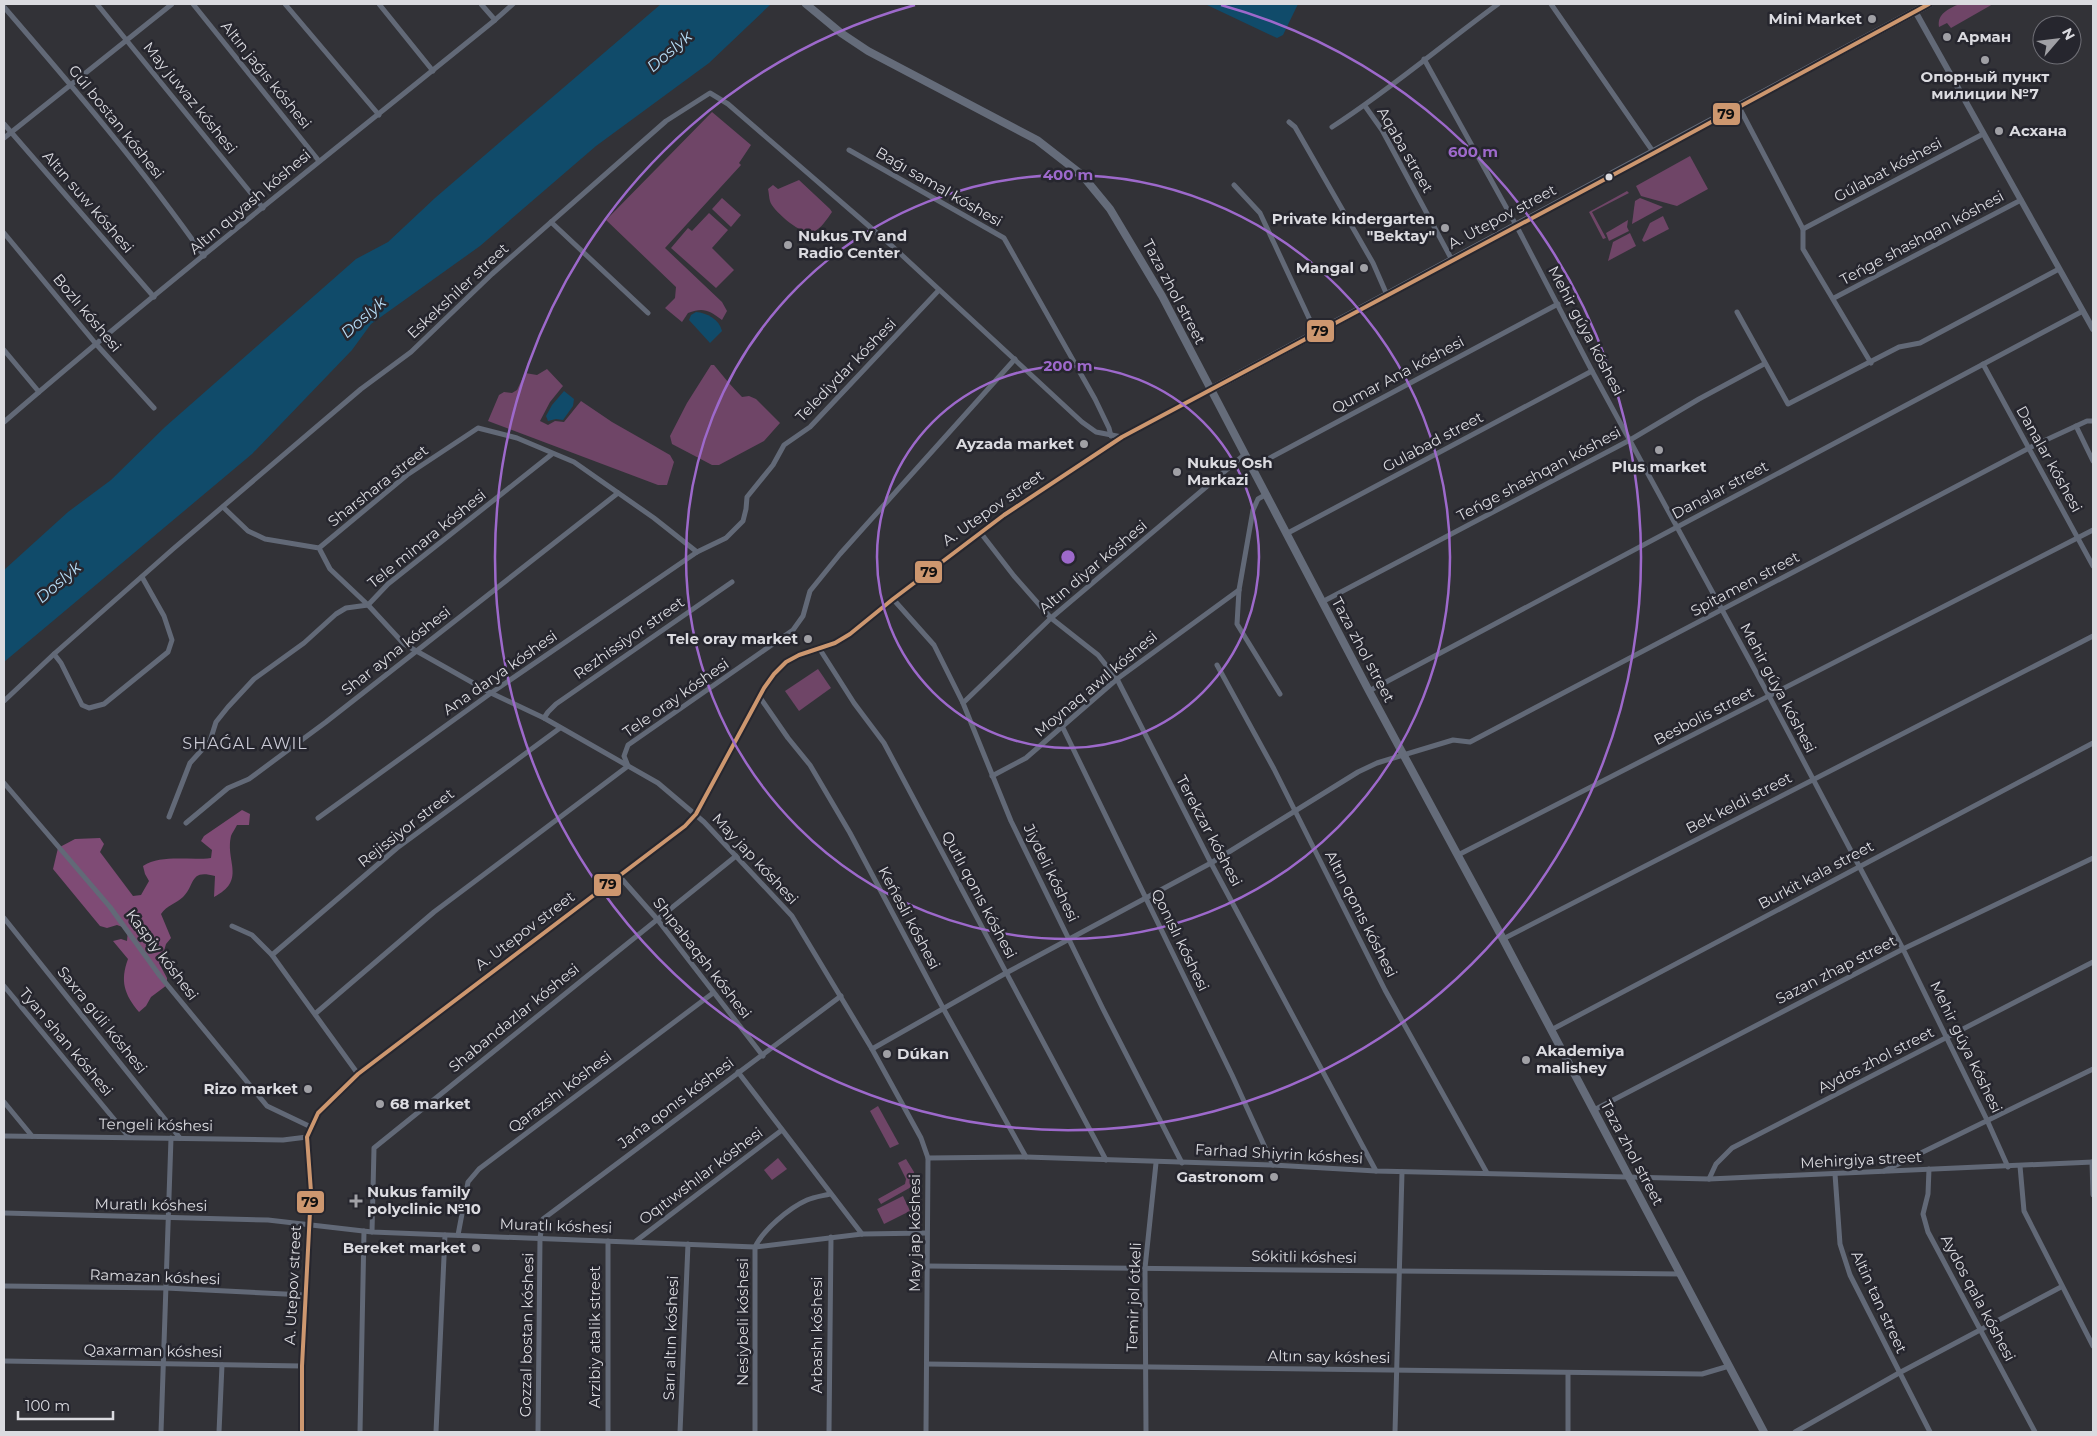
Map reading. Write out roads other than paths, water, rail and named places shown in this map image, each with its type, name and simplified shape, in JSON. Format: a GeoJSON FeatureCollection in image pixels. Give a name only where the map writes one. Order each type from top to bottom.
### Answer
{"type":"FeatureCollection","features":[{"type":"Feature","properties":{"kind":"main road","name":"Taza zhol street"},"geometry":{"type":"LineString","coordinates":[[806,4],[828,24],[868,51],[1037,140],[1082,175],[1123,227],[1162,296],[1265,495],[1764,1432]]}},
{"type":"Feature","properties":{"kind":"main road","name":"A. Utepov street"},"geometry":{"type":"LineString","coordinates":[[1210,390],[1929,4]]}},
{"type":"Feature","properties":{"kind":"street","name":"May juwaz kóshesi"},"geometry":{"type":"LineString","coordinates":[[97,4],[263,208]]}},
{"type":"Feature","properties":{"kind":"street"},"geometry":{"type":"LineString","coordinates":[[4,138],[172,4]]}},
{"type":"Feature","properties":{"kind":"street","name":"Altın jaǵıs kóshesi"},"geometry":{"type":"LineString","coordinates":[[193,4],[319,161]]}},
{"type":"Feature","properties":{"kind":"street"},"geometry":{"type":"LineString","coordinates":[[285,4],[379,115]]}},
{"type":"Feature","properties":{"kind":"street"},"geometry":{"type":"LineString","coordinates":[[379,4],[433,71]]}},
{"type":"Feature","properties":{"kind":"street"},"geometry":{"type":"LineString","coordinates":[[481,4],[496,20]]}},
{"type":"Feature","properties":{"kind":"street","name":"Altın quyash kóshesi"},"geometry":{"type":"LineString","coordinates":[[4,422],[96,344],[319,161],[496,20],[513,4]]}},
{"type":"Feature","properties":{"kind":"street"},"geometry":{"type":"LineString","coordinates":[[1332,127],[1365,106],[1498,4]]}},
{"type":"Feature","properties":{"kind":"street"},"geometry":{"type":"LineString","coordinates":[[1551,4],[1654,153]]}},
{"type":"Feature","properties":{"kind":"street","name":"Gúl bostan kóshesi"},"geometry":{"type":"LineString","coordinates":[[4,7],[70,84],[180,222],[204,256]]}},
{"type":"Feature","properties":{"kind":"street"},"geometry":{"type":"LineString","coordinates":[[1915,11],[2093,329]]}},
{"type":"Feature","properties":{"kind":"street","name":"Mehir gúyа kóshesi"},"geometry":{"type":"LineString","coordinates":[[1424,59],[1516,225],[1592,371],[1678,526],[1903,949],[1988,1120],[2008,1167]]}},
{"type":"Feature","properties":{"kind":"street","name":"Eskekshiler street"},"geometry":{"type":"LineString","coordinates":[[4,701],[54,654],[223,507],[361,389],[411,352],[492,274],[666,121],[710,93],[728,104],[939,290]]}},
{"type":"Feature","properties":{"kind":"street","name":"Aqaba street"},"geometry":{"type":"LineString","coordinates":[[1365,106],[1382,130],[1452,260]]}},
{"type":"Feature","properties":{"kind":"street","name":"Teńge shashqan kóshesi"},"geometry":{"type":"LineString","coordinates":[[1739,106],[1804,229],[1803,249],[1834,298],[1871,363]]}},
{"type":"Feature","properties":{"kind":"street"},"geometry":{"type":"LineString","coordinates":[[1289,122],[1295,127],[1373,263],[1387,295]]}},
{"type":"Feature","properties":{"kind":"street","name":"Altın suw kóshesi"},"geometry":{"type":"LineString","coordinates":[[4,124],[154,297]]}},
{"type":"Feature","properties":{"kind":"street","name":"Gúlabat kóshesi"},"geometry":{"type":"LineString","coordinates":[[1804,229],[1983,134]]}},
{"type":"Feature","properties":{"kind":"street","name":"Baǵı samal kóshesi"},"geometry":{"type":"LineString","coordinates":[[849,150],[1004,238],[1095,399],[1111,436]]}},
{"type":"Feature","properties":{"kind":"street"},"geometry":{"type":"LineString","coordinates":[[1234,186],[1260,213],[1316,333]]}},
{"type":"Feature","properties":{"kind":"street","name":"Teńge shashqan kóshesi"},"geometry":{"type":"LineString","coordinates":[[1834,298],[2021,200]]}},
{"type":"Feature","properties":{"kind":"street"},"geometry":{"type":"LineString","coordinates":[[551,222],[648,313]]}},
{"type":"Feature","properties":{"kind":"street","name":"Bozlı kóshesi"},"geometry":{"type":"LineString","coordinates":[[4,233],[96,344],[154,408]]}},
{"type":"Feature","properties":{"kind":"street"},"geometry":{"type":"LineString","coordinates":[[1738,312],[1764,364],[1788,404],[1871,363],[1898,347],[1920,343],[2059,269]]}},
{"type":"Feature","properties":{"kind":"street"},"geometry":{"type":"LineString","coordinates":[[939,290],[1082,422],[1096,432],[1122,437]]}},
{"type":"Feature","properties":{"kind":"street","name":"Telediydar kóshesi"},"geometry":{"type":"LineString","coordinates":[[697,552],[726,538],[742,521],[747,497],[773,465],[784,445],[810,427],[939,290]]}},
{"type":"Feature","properties":{"kind":"street","name":"Qumar Ana kóshesi"},"geometry":{"type":"LineString","coordinates":[[1251,468],[1558,304]]}},
{"type":"Feature","properties":{"kind":"street","name":"Danalar street"},"geometry":{"type":"LineString","coordinates":[[1369,691],[2084,311]]}},
{"type":"Feature","properties":{"kind":"street"},"geometry":{"type":"LineString","coordinates":[[4,350],[39,392]]}},
{"type":"Feature","properties":{"kind":"street","name":"Tele oray kóshesi"},"geometry":{"type":"LineString","coordinates":[[628,766],[624,756],[628,745],[793,630],[804,616],[810,592],[840,554],[1015,359]]}},
{"type":"Feature","properties":{"kind":"street","name":"Teńge shashqan kóshesi"},"geometry":{"type":"LineString","coordinates":[[1322,602],[1630,440],[1699,399],[1764,364]]}},
{"type":"Feature","properties":{"kind":"street","name":"Danalar kóshesi"},"geometry":{"type":"LineString","coordinates":[[1983,364],[2093,566]]}},
{"type":"Feature","properties":{"kind":"street","name":"Gulabad street"},"geometry":{"type":"LineString","coordinates":[[1286,534],[1592,371]]}},
{"type":"Feature","properties":{"kind":"street","name":"A. Utepov street"},"geometry":{"type":"LineString","coordinates":[[302,1432],[302,1366],[311,1192],[308,1138],[318,1113],[358,1074],[685,826],[696,814],[759,696],[774,674],[786,662],[799,655],[835,643],[850,634],[892,599],[1004,514],[1122,437],[1210,390]]}},
{"type":"Feature","properties":{"kind":"street","name":"Spitamen street"},"geometry":{"type":"LineString","coordinates":[[872,1049],[1006,973],[1211,863],[1358,772],[1377,763],[1453,740],[1470,742],[2030,449],[2087,421],[2093,421]]}},
{"type":"Feature","properties":{"kind":"street"},"geometry":{"type":"LineString","coordinates":[[2076,426],[2093,461]]}},
{"type":"Feature","properties":{"kind":"street","name":"Sharshara street"},"geometry":{"type":"LineString","coordinates":[[319,548],[407,475],[478,428],[517,438],[552,454]]}},
{"type":"Feature","properties":{"kind":"street"},"geometry":{"type":"LineString","coordinates":[[552,454],[574,462],[697,552]]}},
{"type":"Feature","properties":{"kind":"street","name":"Tele minara kóshesi"},"geometry":{"type":"LineString","coordinates":[[169,817],[190,763],[210,741],[216,722],[254,680],[304,643],[336,614],[346,608],[368,605],[388,584],[552,454]]}},
{"type":"Feature","properties":{"kind":"street","name":"Altın diyar kóshesi"},"geometry":{"type":"LineString","coordinates":[[963,703],[1051,618],[1244,455]]}},
{"type":"Feature","properties":{"kind":"street","name":"Shar ayna kóshesi"},"geometry":{"type":"LineString","coordinates":[[186,823],[228,788],[249,779],[417,652],[618,493]]}},
{"type":"Feature","properties":{"kind":"street"},"geometry":{"type":"LineString","coordinates":[[1265,495],[1258,499],[1254,506],[1238,590],[1237,624],[1280,694]]}},
{"type":"Feature","properties":{"kind":"street"},"geometry":{"type":"LineString","coordinates":[[223,507],[248,531],[265,540],[319,548]]}},
{"type":"Feature","properties":{"kind":"street","name":"Besbolis street"},"geometry":{"type":"LineString","coordinates":[[1458,855],[2093,530]]}},
{"type":"Feature","properties":{"kind":"street","name":"Terekzar kóshesi"},"geometry":{"type":"LineString","coordinates":[[980,532],[1014,576],[1051,618],[1098,656],[1117,679],[1211,863],[1376,1171]]}},
{"type":"Feature","properties":{"kind":"street","name":"May jap kóshesi"},"geometry":{"type":"LineString","coordinates":[[319,548],[330,569],[368,605],[404,644],[491,693],[544,718],[658,783],[696,814],[792,916],[842,996],[872,1049],[921,1138],[928,1158],[926,1432]]}},
{"type":"Feature","properties":{"kind":"street","name":"Ana darya kóshesi"},"geometry":{"type":"LineString","coordinates":[[318,818],[491,693],[697,552]]}},
{"type":"Feature","properties":{"kind":"street"},"geometry":{"type":"LineString","coordinates":[[54,654],[61,663],[82,705],[89,708],[104,704],[168,652],[172,640],[164,616],[142,577]]}},
{"type":"Feature","properties":{"kind":"street","name":"Rezhissiyor street"},"geometry":{"type":"LineString","coordinates":[[544,718],[556,704],[732,582]]}},
{"type":"Feature","properties":{"kind":"street","name":"Moynaq awıl kóshesi"},"geometry":{"type":"LineString","coordinates":[[992,776],[1026,758],[1063,728],[1117,679],[1238,590]]}},
{"type":"Feature","properties":{"kind":"street","name":"Jiydeli kóshesi"},"geometry":{"type":"LineString","coordinates":[[892,599],[934,644],[963,703],[1011,822],[1103,1009],[1182,1163]]}},
{"type":"Feature","properties":{"kind":"street","name":"Bek keldi street"},"geometry":{"type":"LineString","coordinates":[[1503,939],[2093,636]]}},
{"type":"Feature","properties":{"kind":"street","name":"Qutlı qonıs kóshesi"},"geometry":{"type":"LineString","coordinates":[[819,648],[854,703],[884,743],[1106,1160]]}},
{"type":"Feature","properties":{"kind":"street","name":"Altın qonıs kóshesi"},"geometry":{"type":"LineString","coordinates":[[1217,665],[1274,769],[1385,990],[1487,1173]]}},
{"type":"Feature","properties":{"kind":"street","name":"Keńesli kóshesi"},"geometry":{"type":"LineString","coordinates":[[759,696],[815,773],[850,833],[943,1008],[1026,1157]]}},
{"type":"Feature","properties":{"kind":"street","name":"Rejissiyor street"},"geometry":{"type":"LineString","coordinates":[[272,955],[397,848],[560,728]]}},
{"type":"Feature","properties":{"kind":"street","name":"Qonıslı kóshesi"},"geometry":{"type":"LineString","coordinates":[[1063,728],[1273,1165]]}},
{"type":"Feature","properties":{"kind":"street","name":"Burkit kala street"},"geometry":{"type":"LineString","coordinates":[[1551,1030],[2093,743]]}},
{"type":"Feature","properties":{"kind":"street"},"geometry":{"type":"LineString","coordinates":[[316,1013],[434,912],[628,766]]}},
{"type":"Feature","properties":{"kind":"street","name":"Kaspiy kóshesi"},"geometry":{"type":"LineString","coordinates":[[4,783],[110,907],[160,976],[267,1106],[311,1127]]}},
{"type":"Feature","properties":{"kind":"street","name":"Shabandazlar kóshesi"},"geometry":{"type":"LineString","coordinates":[[372,1232],[374,1148],[736,856]]}},
{"type":"Feature","properties":{"kind":"street","name":"Sazan zhap street"},"geometry":{"type":"LineString","coordinates":[[1594,1110],[1903,949],[2093,860]]}},
{"type":"Feature","properties":{"kind":"street","name":"Shıpabaqsh kóshesi"},"geometry":{"type":"LineString","coordinates":[[620,877],[657,919],[763,1056]]}},
{"type":"Feature","properties":{"kind":"street","name":"Saxra gúli kóshesi"},"geometry":{"type":"LineString","coordinates":[[4,918],[180,1138]]}},
{"type":"Feature","properties":{"kind":"street"},"geometry":{"type":"LineString","coordinates":[[232,926],[252,934],[272,955],[316,1013],[358,1074]]}},
{"type":"Feature","properties":{"kind":"street","name":"Aydos zhol street"},"geometry":{"type":"LineString","coordinates":[[1709,1179],[1716,1164],[1732,1148],[2093,962]]}},
{"type":"Feature","properties":{"kind":"street","name":"Tyan shan kóshesi"},"geometry":{"type":"LineString","coordinates":[[4,986],[128,1136]]}},
{"type":"Feature","properties":{"kind":"street","name":"Qarazshı kóshesi"},"geometry":{"type":"LineString","coordinates":[[458,1235],[468,1182],[478,1169],[713,993]]}},
{"type":"Feature","properties":{"kind":"street","name":"Jańa qonıs kóshesi"},"geometry":{"type":"LineString","coordinates":[[540,1238],[543,1219],[842,996]]}},
{"type":"Feature","properties":{"kind":"street"},"geometry":{"type":"LineString","coordinates":[[1881,1172],[2093,1069]]}},
{"type":"Feature","properties":{"kind":"street"},"geometry":{"type":"LineString","coordinates":[[738,1072],[862,1234]]}},
{"type":"Feature","properties":{"kind":"street"},"geometry":{"type":"LineString","coordinates":[[4,1102],[32,1136]]}},
{"type":"Feature","properties":{"kind":"street","name":"Oqıtıwshılar kóshesi"},"geometry":{"type":"LineString","coordinates":[[635,1242],[782,1130]]}},
{"type":"Feature","properties":{"kind":"street","name":"Tengeli kóshesi"},"geometry":{"type":"LineString","coordinates":[[4,1136],[128,1136],[283,1140],[308,1138]]}},
{"type":"Feature","properties":{"kind":"street"},"geometry":{"type":"LineString","coordinates":[[161,1432],[171,1138]]}},
{"type":"Feature","properties":{"kind":"street","name":"Farhad Shiyrin kóshesi"},"geometry":{"type":"LineString","coordinates":[[928,1158],[1026,1157],[1273,1165],[1402,1172],[1629,1176]]}},
{"type":"Feature","properties":{"kind":"street","name":"Temir jol ótkeli"},"geometry":{"type":"LineString","coordinates":[[1146,1432],[1145,1268],[1156,1162]]}},
{"type":"Feature","properties":{"kind":"street"},"geometry":{"type":"LineString","coordinates":[[2093,1162],[2093,1195]]}},
{"type":"Feature","properties":{"kind":"street","name":"Mehirgiya street"},"geometry":{"type":"LineString","coordinates":[[1629,1176],[1709,1179],[2093,1162]]}},
{"type":"Feature","properties":{"kind":"street"},"geometry":{"type":"LineString","coordinates":[[2020,1166],[2024,1211],[2061,1287],[2093,1346]]}},
{"type":"Feature","properties":{"kind":"street","name":"Aydos qala kóshesi"},"geometry":{"type":"LineString","coordinates":[[1929,1170],[1928,1194],[1923,1214],[1928,1232],[2035,1432]]}},
{"type":"Feature","properties":{"kind":"street"},"geometry":{"type":"LineString","coordinates":[[1394,1432],[1402,1172]]}},
{"type":"Feature","properties":{"kind":"street","name":"Altin tan street"},"geometry":{"type":"LineString","coordinates":[[1835,1174],[1840,1244],[1850,1275],[1930,1432]]}},
{"type":"Feature","properties":{"kind":"street","name":"Nesiybeli kóshesi"},"geometry":{"type":"LineString","coordinates":[[755,1432],[755,1247],[760,1236],[775,1222],[806,1200],[830,1194]]}},
{"type":"Feature","properties":{"kind":"street","name":"Muratlı kóshesi"},"geometry":{"type":"LineString","coordinates":[[4,1213],[268,1220],[372,1232],[755,1247],[862,1234],[927,1233]]}},
{"type":"Feature","properties":{"kind":"street"},"geometry":{"type":"LineString","coordinates":[[360,1432],[364,1231]]}},
{"type":"Feature","properties":{"kind":"street"},"geometry":{"type":"LineString","coordinates":[[436,1432],[445,1235]]}},
{"type":"Feature","properties":{"kind":"street","name":"Arbashı kóshesi"},"geometry":{"type":"LineString","coordinates":[[829,1432],[831,1237]]}},
{"type":"Feature","properties":{"kind":"street","name":"Gozzal bostan kóshesi"},"geometry":{"type":"LineString","coordinates":[[538,1432],[540,1238]]}},
{"type":"Feature","properties":{"kind":"street","name":"Arzibiy atalik street"},"geometry":{"type":"LineString","coordinates":[[608,1241],[608,1432]]}},
{"type":"Feature","properties":{"kind":"street","name":"Sarı altın kóshesi"},"geometry":{"type":"LineString","coordinates":[[680,1432],[688,1244]]}},
{"type":"Feature","properties":{"kind":"street","name":"Sókitli kóshesi"},"geometry":{"type":"LineString","coordinates":[[927,1266],[1681,1274]]}},
{"type":"Feature","properties":{"kind":"street","name":"Ramazan kóshesi"},"geometry":{"type":"LineString","coordinates":[[4,1286],[166,1288],[305,1295]]}},
{"type":"Feature","properties":{"kind":"street"},"geometry":{"type":"LineString","coordinates":[[1796,1432],[1899,1373],[2061,1287]]}},
{"type":"Feature","properties":{"kind":"street","name":"Qaxarman kóshesi"},"geometry":{"type":"LineString","coordinates":[[4,1361],[302,1366]]}},
{"type":"Feature","properties":{"kind":"street","name":"Altın say kóshesi"},"geometry":{"type":"LineString","coordinates":[[927,1364],[1702,1374],[1729,1366]]}},
{"type":"Feature","properties":{"kind":"street"},"geometry":{"type":"LineString","coordinates":[[219,1432],[222,1365]]}},
{"type":"Feature","properties":{"kind":"street"},"geometry":{"type":"LineString","coordinates":[[1568,1373],[1568,1432]]}},
{"type":"Feature","properties":{"kind":"water","name":"Doslyk"},"geometry":{"type":"Polygon","coordinates":[[[661,4],[771,4],[709,63],[596,146],[480,246],[371,324],[352,350],[252,454],[4,662],[4,570],[68,512],[111,480],[165,427],[356,259],[388,242],[435,198],[661,4]]]}},
{"type":"Feature","properties":{"kind":"water"},"geometry":{"type":"Polygon","coordinates":[[[1205,4],[1298,4],[1283,35],[1277,38],[1205,4]]]}},
{"type":"Feature","properties":{"kind":"water"},"geometry":{"type":"Polygon","coordinates":[[[696,312],[712,317],[722,331],[710,343],[689,320],[691,315],[696,312]]]}},
{"type":"Feature","properties":{"kind":"water"},"geometry":{"type":"Polygon","coordinates":[[[564,391],[574,399],[573,406],[563,420],[548,421],[546,416],[552,405],[564,391]]]}},
{"type":"Feature","properties":{"kind":"place","name":"Mini Market"},"geometry":{"type":"Point","coordinates":[1872,19]}},
{"type":"Feature","properties":{"kind":"place","name":"Арман"},"geometry":{"type":"Point","coordinates":[1947,37]}},
{"type":"Feature","properties":{"kind":"place","name":"Опорный пункт милиции №7"},"geometry":{"type":"Point","coordinates":[1985,60]}},
{"type":"Feature","properties":{"kind":"place","name":"Асхана"},"geometry":{"type":"Point","coordinates":[1999,131]}},
{"type":"Feature","properties":{"kind":"place","name":"Private kindergarten \"Bektay\""},"geometry":{"type":"Point","coordinates":[1445,228]}},
{"type":"Feature","properties":{"kind":"place","name":"Nukus TV and Radio Center"},"geometry":{"type":"Point","coordinates":[788,245]}},
{"type":"Feature","properties":{"kind":"place","name":"Mangal"},"geometry":{"type":"Point","coordinates":[1364,268]}},
{"type":"Feature","properties":{"kind":"place","name":"Ayzada market"},"geometry":{"type":"Point","coordinates":[1084,444]}},
{"type":"Feature","properties":{"kind":"place","name":"Plus market"},"geometry":{"type":"Point","coordinates":[1659,450]}},
{"type":"Feature","properties":{"kind":"place","name":"Nukus Osh Markazi"},"geometry":{"type":"Point","coordinates":[1177,472]}},
{"type":"Feature","properties":{"kind":"place","name":"Tele oray market"},"geometry":{"type":"Point","coordinates":[808,639]}},
{"type":"Feature","properties":{"kind":"place","name":"Dúkan"},"geometry":{"type":"Point","coordinates":[887,1054]}},
{"type":"Feature","properties":{"kind":"place","name":"Akademiya malishey"},"geometry":{"type":"Point","coordinates":[1526,1060]}},
{"type":"Feature","properties":{"kind":"place","name":"Rizo market"},"geometry":{"type":"Point","coordinates":[308,1089]}},
{"type":"Feature","properties":{"kind":"place","name":"68 market"},"geometry":{"type":"Point","coordinates":[380,1104]}},
{"type":"Feature","properties":{"kind":"place","name":"Gastronom"},"geometry":{"type":"Point","coordinates":[1274,1177]}},
{"type":"Feature","properties":{"kind":"place","name":"Nukus family polyclinic №10"},"geometry":{"type":"Point","coordinates":[356,1201]}},
{"type":"Feature","properties":{"kind":"place","name":"Bereket market"},"geometry":{"type":"Point","coordinates":[476,1248]}},
{"type":"Feature","properties":{"kind":"district","name":"SHAǴAL AWIL"},"geometry":{"type":"Point","coordinates":[245,743]}}]}
